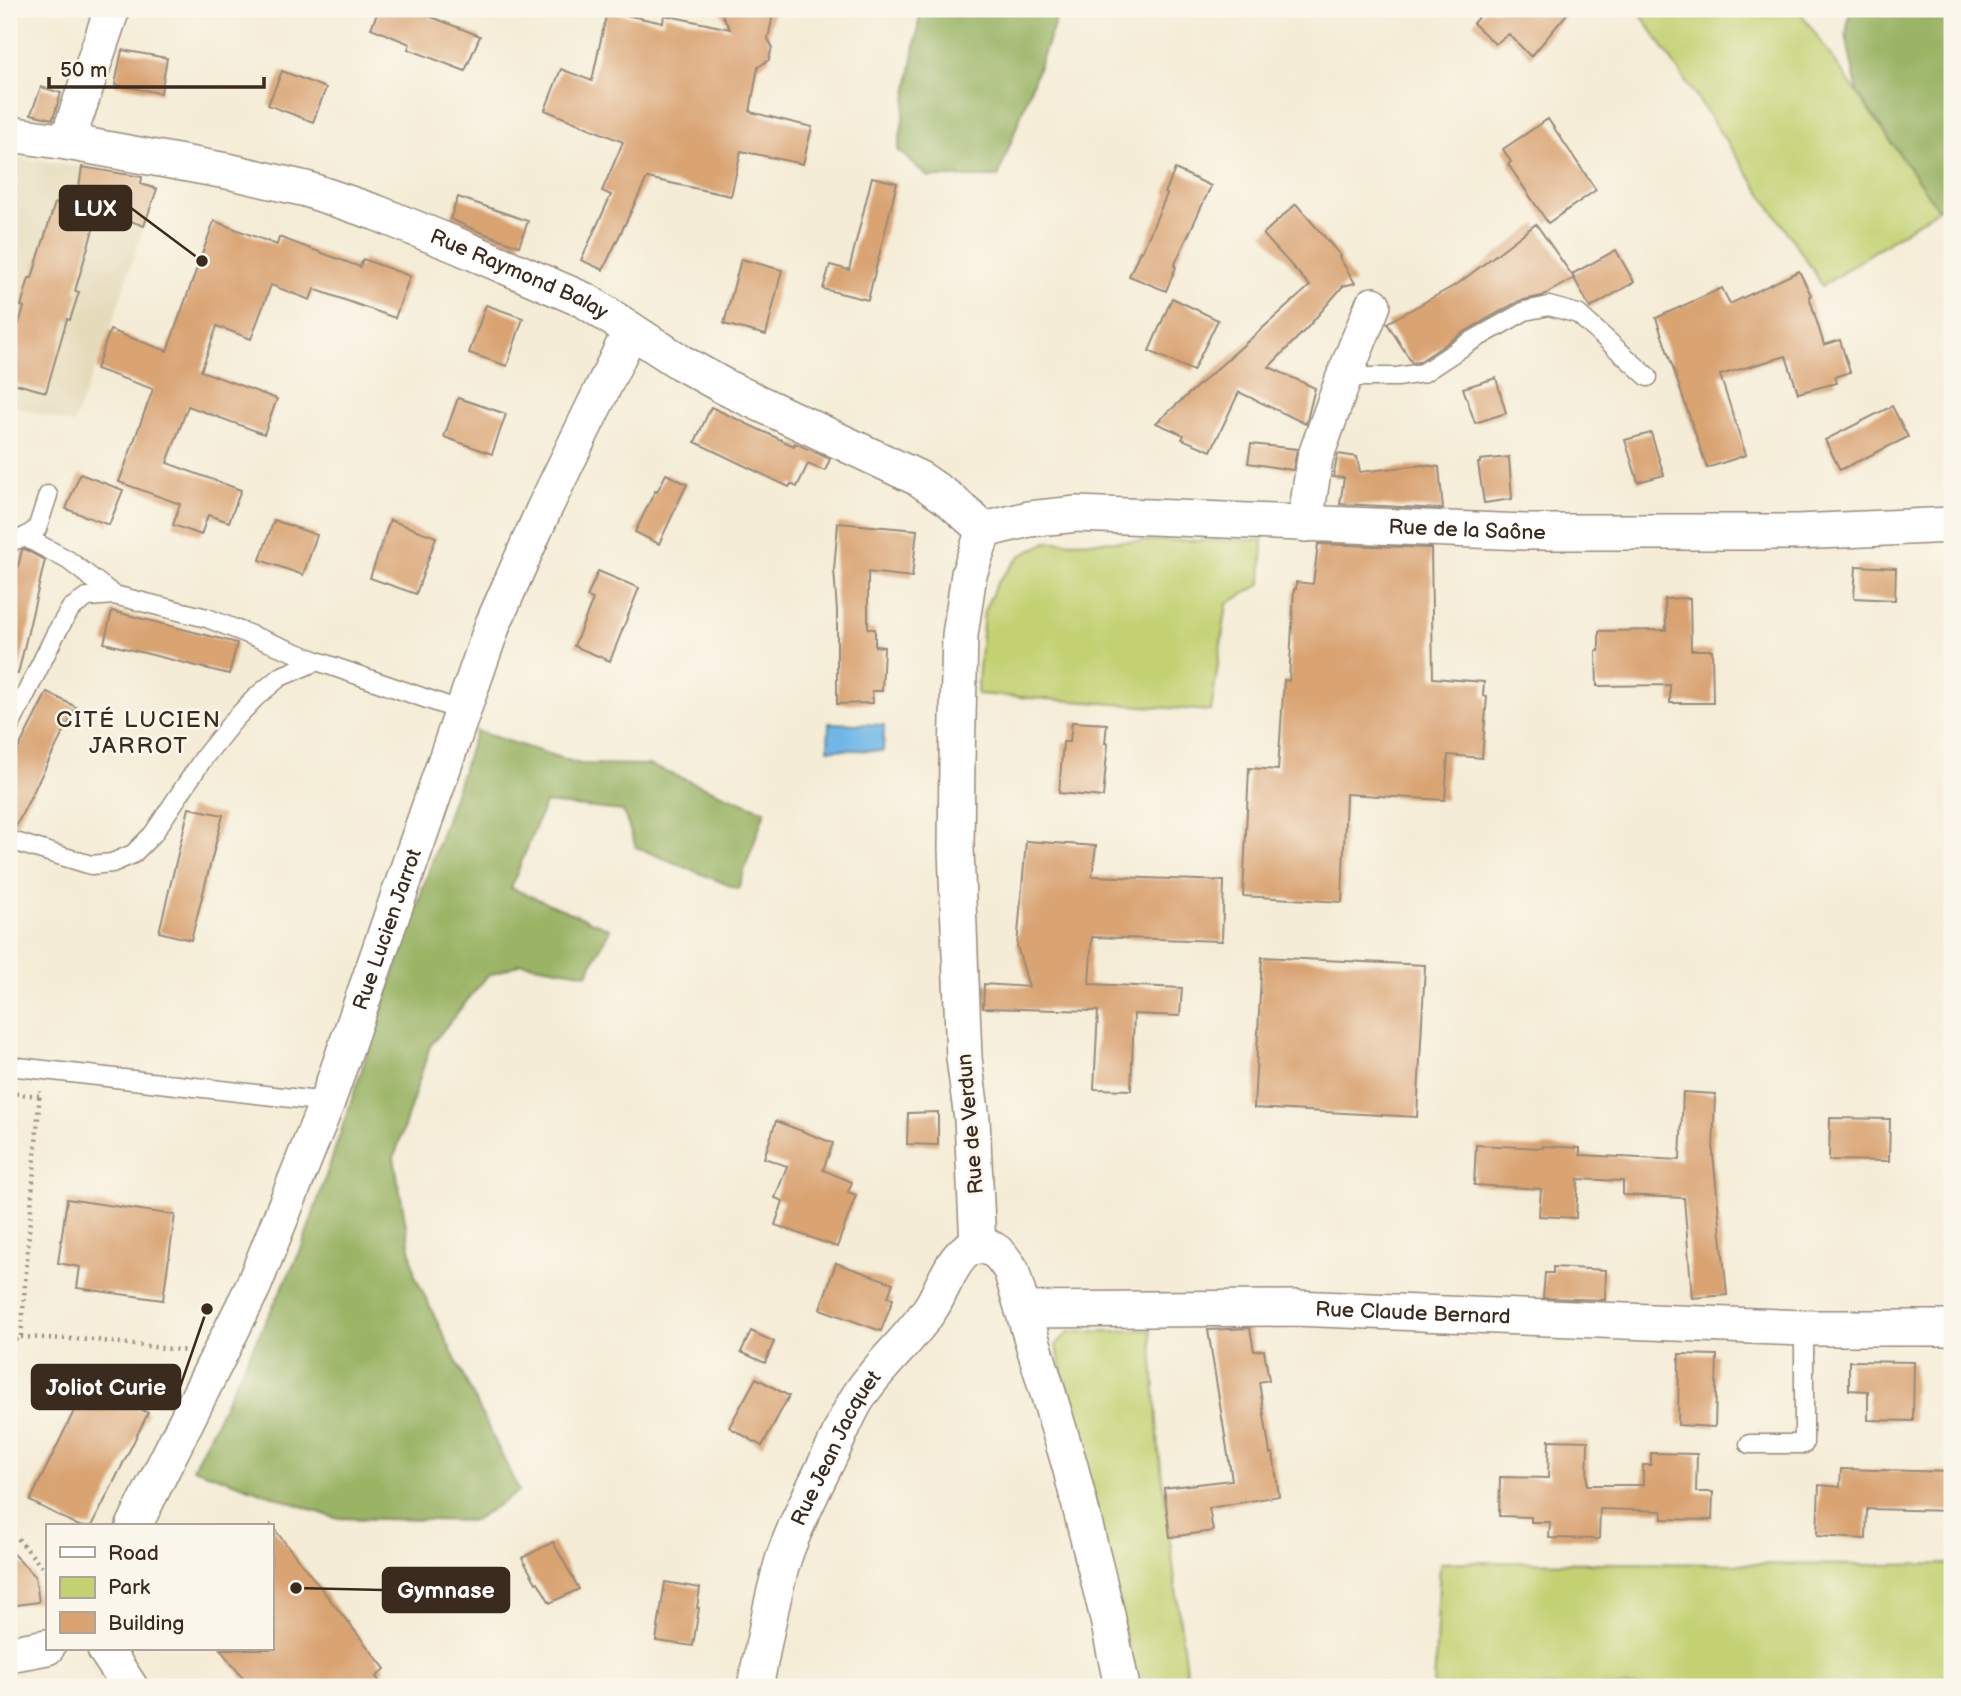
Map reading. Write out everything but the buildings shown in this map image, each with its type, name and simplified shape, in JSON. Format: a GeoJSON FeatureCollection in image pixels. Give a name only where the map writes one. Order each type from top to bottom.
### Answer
{"type":"FeatureCollection","features":[{"type":"Feature","properties":{"kind":"street"},"geometry":{"type":"LineString","coordinates":[[67,142],[112,9]]}},
{"type":"Feature","properties":{"kind":"street","name":"Rue Raymond Balay"},"geometry":{"type":"LineString","coordinates":[[9,134],[232,172],[306,189],[377,213],[586,301],[680,362],[727,388],[920,479],[949,499],[984,530]]}},
{"type":"Feature","properties":{"kind":"street"},"geometry":{"type":"LineString","coordinates":[[1305,524],[1315,458],[1373,305]]}},
{"type":"Feature","properties":{"kind":"street","name":"Rue Lucien Jarrot"},"geometry":{"type":"LineString","coordinates":[[135,1524],[253,1287],[327,1102],[499,611],[544,509],[631,330]]}},
{"type":"Feature","properties":{"kind":"street","name":"Rue de la Saône"},"geometry":{"type":"LineString","coordinates":[[984,530],[1029,519],[1077,514],[1525,532],[1797,532],[1952,526]]}},
{"type":"Feature","properties":{"kind":"street","name":"Rue de Verdun"},"geometry":{"type":"LineString","coordinates":[[978,1246],[972,1119],[964,1058],[956,849],[956,773],[960,635],[969,574],[984,530]]}},
{"type":"Feature","properties":{"kind":"street"},"geometry":{"type":"LineString","coordinates":[[978,1246],[1001,1254],[1011,1270],[1070,1466],[1122,1687]]}},
{"type":"Feature","properties":{"kind":"street","name":"Rue Jean Jacquet"},"geometry":{"type":"LineString","coordinates":[[755,1687],[784,1558],[797,1523],[859,1395],[911,1335],[932,1306],[959,1256],[971,1247],[978,1246]]}},
{"type":"Feature","properties":{"kind":"street","name":"Rue Claude Bernard"},"geometry":{"type":"LineString","coordinates":[[1023,1310],[1294,1308],[1804,1328],[1952,1328]]}},
{"type":"Feature","properties":{"kind":"street"},"geometry":{"type":"LineString","coordinates":[[9,1654],[46,1647]]}},
{"type":"Feature","properties":{"kind":"street"},"geometry":{"type":"LineString","coordinates":[[106,1650],[130,1687]]}},
{"type":"Feature","properties":{"kind":"lane"},"geometry":{"type":"LineString","coordinates":[[1344,377],[1397,377],[1423,373],[1525,311],[1549,306],[1578,314],[1648,377]]}},
{"type":"Feature","properties":{"kind":"lane"},"geometry":{"type":"LineString","coordinates":[[17,539],[37,529],[48,495]]}},
{"type":"Feature","properties":{"kind":"lane"},"geometry":{"type":"LineString","coordinates":[[17,539],[68,560],[114,595]]}},
{"type":"Feature","properties":{"kind":"lane"},"geometry":{"type":"LineString","coordinates":[[9,728],[71,608],[88,597],[114,595],[207,618],[317,662],[462,711]]}},
{"type":"Feature","properties":{"kind":"lane"},"geometry":{"type":"LineString","coordinates":[[9,840],[91,865],[112,863],[133,854],[153,834],[205,756],[256,697],[280,677],[317,662]]}},
{"type":"Feature","properties":{"kind":"lane"},"geometry":{"type":"LineString","coordinates":[[9,1066],[327,1102]]}},
{"type":"Feature","properties":{"kind":"lane"},"geometry":{"type":"LineString","coordinates":[[1749,1444],[1804,1444],[1804,1328]]}},
{"type":"Feature","properties":{"kind":"path"},"geometry":{"type":"LineString","coordinates":[[21,1337],[41,1069]]}},
{"type":"Feature","properties":{"kind":"path"},"geometry":{"type":"LineString","coordinates":[[9,1093],[39,1097]]}},
{"type":"Feature","properties":{"kind":"path"},"geometry":{"type":"LineString","coordinates":[[9,1342],[21,1337],[95,1340],[220,1355]]}},
{"type":"Feature","properties":{"kind":"path"},"geometry":{"type":"LineString","coordinates":[[9,1528],[46,1572]]}},
{"type":"Feature","properties":{"kind":"shaded area"},"geometry":{"type":"Polygon","coordinates":[[[9,157],[82,167],[78,199],[144,226],[110,330],[73,424],[9,404],[9,222],[16,199],[9,195],[9,157]]]}},
{"type":"Feature","properties":{"kind":"green space"},"geometry":{"type":"Polygon","coordinates":[[[921,9],[1060,9],[998,177],[928,177],[898,150],[921,9]]]}},
{"type":"Feature","properties":{"kind":"green space"},"geometry":{"type":"Polygon","coordinates":[[[1637,9],[1798,9],[1938,209],[1822,286],[1637,9]]]}},
{"type":"Feature","properties":{"kind":"green space"},"geometry":{"type":"Polygon","coordinates":[[[1850,9],[1952,9],[1952,200],[1938,209],[1858,94],[1846,36],[1850,9]]]}},
{"type":"Feature","properties":{"kind":"green space"},"geometry":{"type":"Polygon","coordinates":[[[1263,540],[1261,584],[1227,604],[1211,711],[977,694],[984,611],[997,583],[1020,556],[1047,542],[1263,540]]]}},
{"type":"Feature","properties":{"kind":"green space"},"geometry":{"type":"Polygon","coordinates":[[[476,731],[580,764],[649,765],[765,811],[738,889],[636,847],[623,811],[545,803],[511,888],[610,929],[587,974],[522,963],[487,976],[430,1046],[394,1158],[415,1276],[519,1491],[474,1521],[335,1518],[193,1468],[301,1250],[476,731]]]}},
{"type":"Feature","properties":{"kind":"green space"},"geometry":{"type":"Polygon","coordinates":[[[1151,1330],[1159,1451],[1188,1686],[1203,1687],[1137,1687],[1056,1345],[1069,1332],[1151,1330]]]}},
{"type":"Feature","properties":{"kind":"green space"},"geometry":{"type":"Polygon","coordinates":[[[1440,1563],[1952,1564],[1952,1687],[1434,1687],[1440,1563]]]}},
{"type":"Feature","properties":{"kind":"water"},"geometry":{"type":"Polygon","coordinates":[[[829,723],[884,725],[883,751],[828,749],[829,723]]]}},
{"type":"Feature","properties":{"kind":"place","name":"LUX"},"geometry":{"type":"Point","coordinates":[202,261]}},
{"type":"Feature","properties":{"kind":"place","name":"Joliot Curie"},"geometry":{"type":"Point","coordinates":[207,1309]}},
{"type":"Feature","properties":{"kind":"place","name":"Gymnase"},"geometry":{"type":"Point","coordinates":[296,1588]}},
{"type":"Feature","properties":{"kind":"district","name":"CITÉ LUCIEN JARROT"},"geometry":{"type":"Point","coordinates":[139,732]}}]}
